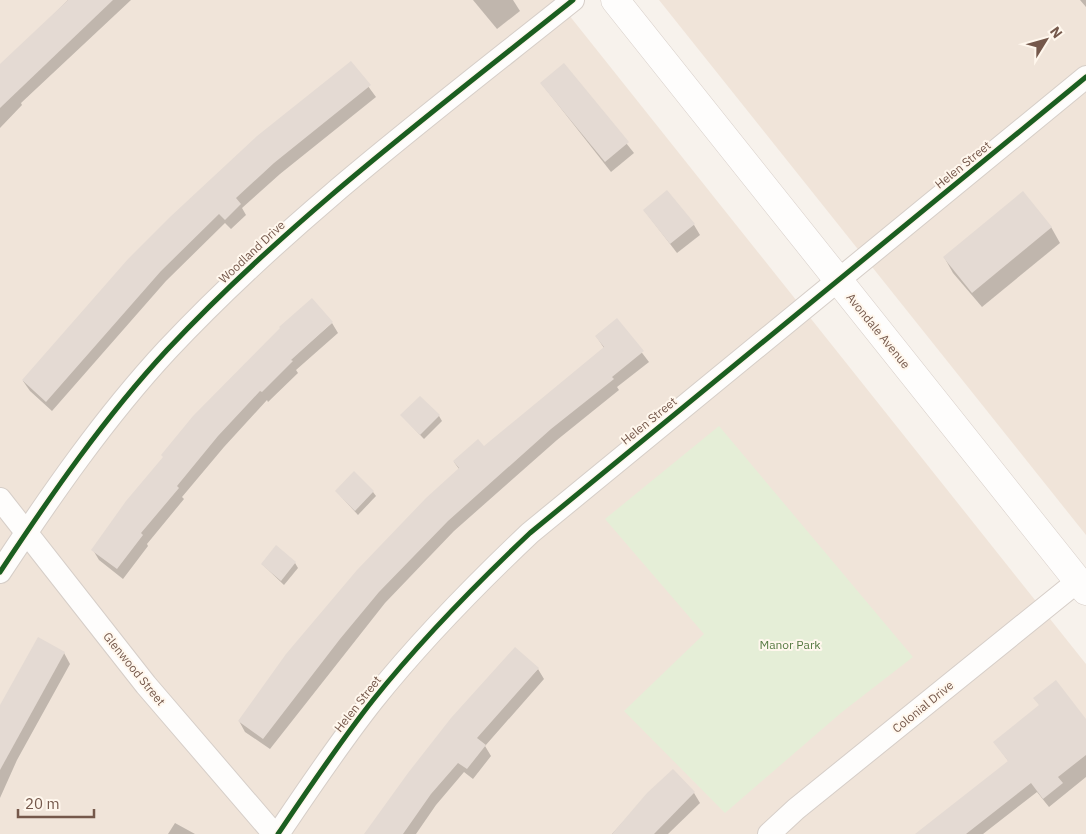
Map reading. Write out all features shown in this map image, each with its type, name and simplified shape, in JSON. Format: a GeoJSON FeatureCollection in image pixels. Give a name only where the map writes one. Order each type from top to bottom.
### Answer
{"type":"FeatureCollection","features":[{"type":"Feature","properties":{"kind":"street","name":"Woodland Drive"},"geometry":{"type":"LineString","coordinates":[[0,572],[60,482],[111,416],[165,352],[214,301],[364,166],[573,0]]}},
{"type":"Feature","properties":{"kind":"street","name":"Avondale Avenue"},"geometry":{"type":"LineString","coordinates":[[615,0],[1082,586]]}},
{"type":"Feature","properties":{"kind":"street","name":"Helen Street"},"geometry":{"type":"LineString","coordinates":[[278,834],[323,766],[374,700],[427,636],[485,576],[572,496],[1086,76]]}},
{"type":"Feature","properties":{"kind":"street","name":"Glenwood Street"},"geometry":{"type":"LineString","coordinates":[[0,499],[146,685],[274,834]]}},
{"type":"Feature","properties":{"kind":"street","name":"Colonial Drive"},"geometry":{"type":"LineString","coordinates":[[769,834],[796,809],[1082,586]]}},
{"type":"Feature","properties":{"kind":"shaded area"},"geometry":{"type":"Polygon","coordinates":[[[0,0],[557,0],[1086,664],[1086,834],[0,834],[0,0]]]}},
{"type":"Feature","properties":{"kind":"shaded area"},"geometry":{"type":"Polygon","coordinates":[[[659,0],[1086,0],[1086,535],[659,0]]]}},
{"type":"Feature","properties":{"kind":"green space","name":"Manor Park"},"geometry":{"type":"Polygon","coordinates":[[[719,426],[913,657],[842,712],[725,813],[624,711],[704,634],[605,519],[719,426]]]}},
{"type":"Feature","properties":{"kind":"building"},"geometry":{"type":"Polygon","coordinates":[[[68,0],[113,0],[0,108],[0,64],[68,0]]]}},
{"type":"Feature","properties":{"kind":"building"},"geometry":{"type":"Polygon","coordinates":[[[351,61],[371,85],[274,163],[236,198],[241,204],[225,220],[219,214],[161,271],[46,402],[22,380],[128,259],[170,217],[257,136],[351,61]]]}},
{"type":"Feature","properties":{"kind":"building"},"geometry":{"type":"Polygon","coordinates":[[[564,63],[629,142],[605,162],[540,83],[564,63]]]}},
{"type":"Feature","properties":{"kind":"building"},"geometry":{"type":"Polygon","coordinates":[[[667,190],[695,224],[670,244],[643,210],[667,190]]]}},
{"type":"Feature","properties":{"kind":"building"},"geometry":{"type":"Polygon","coordinates":[[[1023,191],[1052,227],[972,293],[943,257],[1023,191]]]}},
{"type":"Feature","properties":{"kind":"building"},"geometry":{"type":"Polygon","coordinates":[[[312,298],[333,322],[291,360],[293,361],[262,392],[260,391],[218,436],[177,486],[179,488],[141,533],[143,535],[117,569],[91,550],[126,501],[163,457],[161,455],[193,416],[279,327],[312,298]]]}},
{"type":"Feature","properties":{"kind":"building"},"geometry":{"type":"Polygon","coordinates":[[[617,318],[644,351],[612,377],[614,379],[551,429],[448,521],[379,592],[340,639],[263,739],[238,721],[286,654],[357,570],[426,498],[459,468],[453,461],[478,439],[484,446],[604,347],[595,336],[617,318]]]}},
{"type":"Feature","properties":{"kind":"building"},"geometry":{"type":"Polygon","coordinates":[[[420,396],[440,415],[420,435],[400,415],[420,396]]]}},
{"type":"Feature","properties":{"kind":"building"},"geometry":{"type":"Polygon","coordinates":[[[354,471],[374,491],[355,511],[335,491],[354,471]]]}},
{"type":"Feature","properties":{"kind":"building"},"geometry":{"type":"Polygon","coordinates":[[[276,545],[296,562],[281,581],[261,564],[276,545]]]}},
{"type":"Feature","properties":{"kind":"building"},"geometry":{"type":"Polygon","coordinates":[[[38,637],[65,652],[0,770],[0,705],[38,637]]]}},
{"type":"Feature","properties":{"kind":"building"},"geometry":{"type":"Polygon","coordinates":[[[515,647],[539,668],[477,738],[486,745],[467,769],[458,763],[431,794],[403,834],[364,834],[451,718],[515,647]]]}},
{"type":"Feature","properties":{"kind":"building"},"geometry":{"type":"Polygon","coordinates":[[[1056,680],[1086,719],[1086,755],[1058,777],[1063,783],[1043,799],[1031,783],[966,834],[915,834],[1008,761],[993,742],[1039,705],[1033,698],[1056,680]]]}},
{"type":"Feature","properties":{"kind":"building"},"geometry":{"type":"Polygon","coordinates":[[[673,769],[695,792],[654,834],[612,834],[647,793],[673,769]]]}},
{"type":"Feature","properties":{"kind":"cycle path"},"geometry":{"type":"LineString","coordinates":[[0,572],[59,486],[121,403],[167,350],[214,302],[313,211],[415,125],[573,0]]}},
{"type":"Feature","properties":{"kind":"cycle path"},"geometry":{"type":"LineString","coordinates":[[278,834],[324,766],[391,678],[448,614],[530,533],[1086,77]]}}]}
